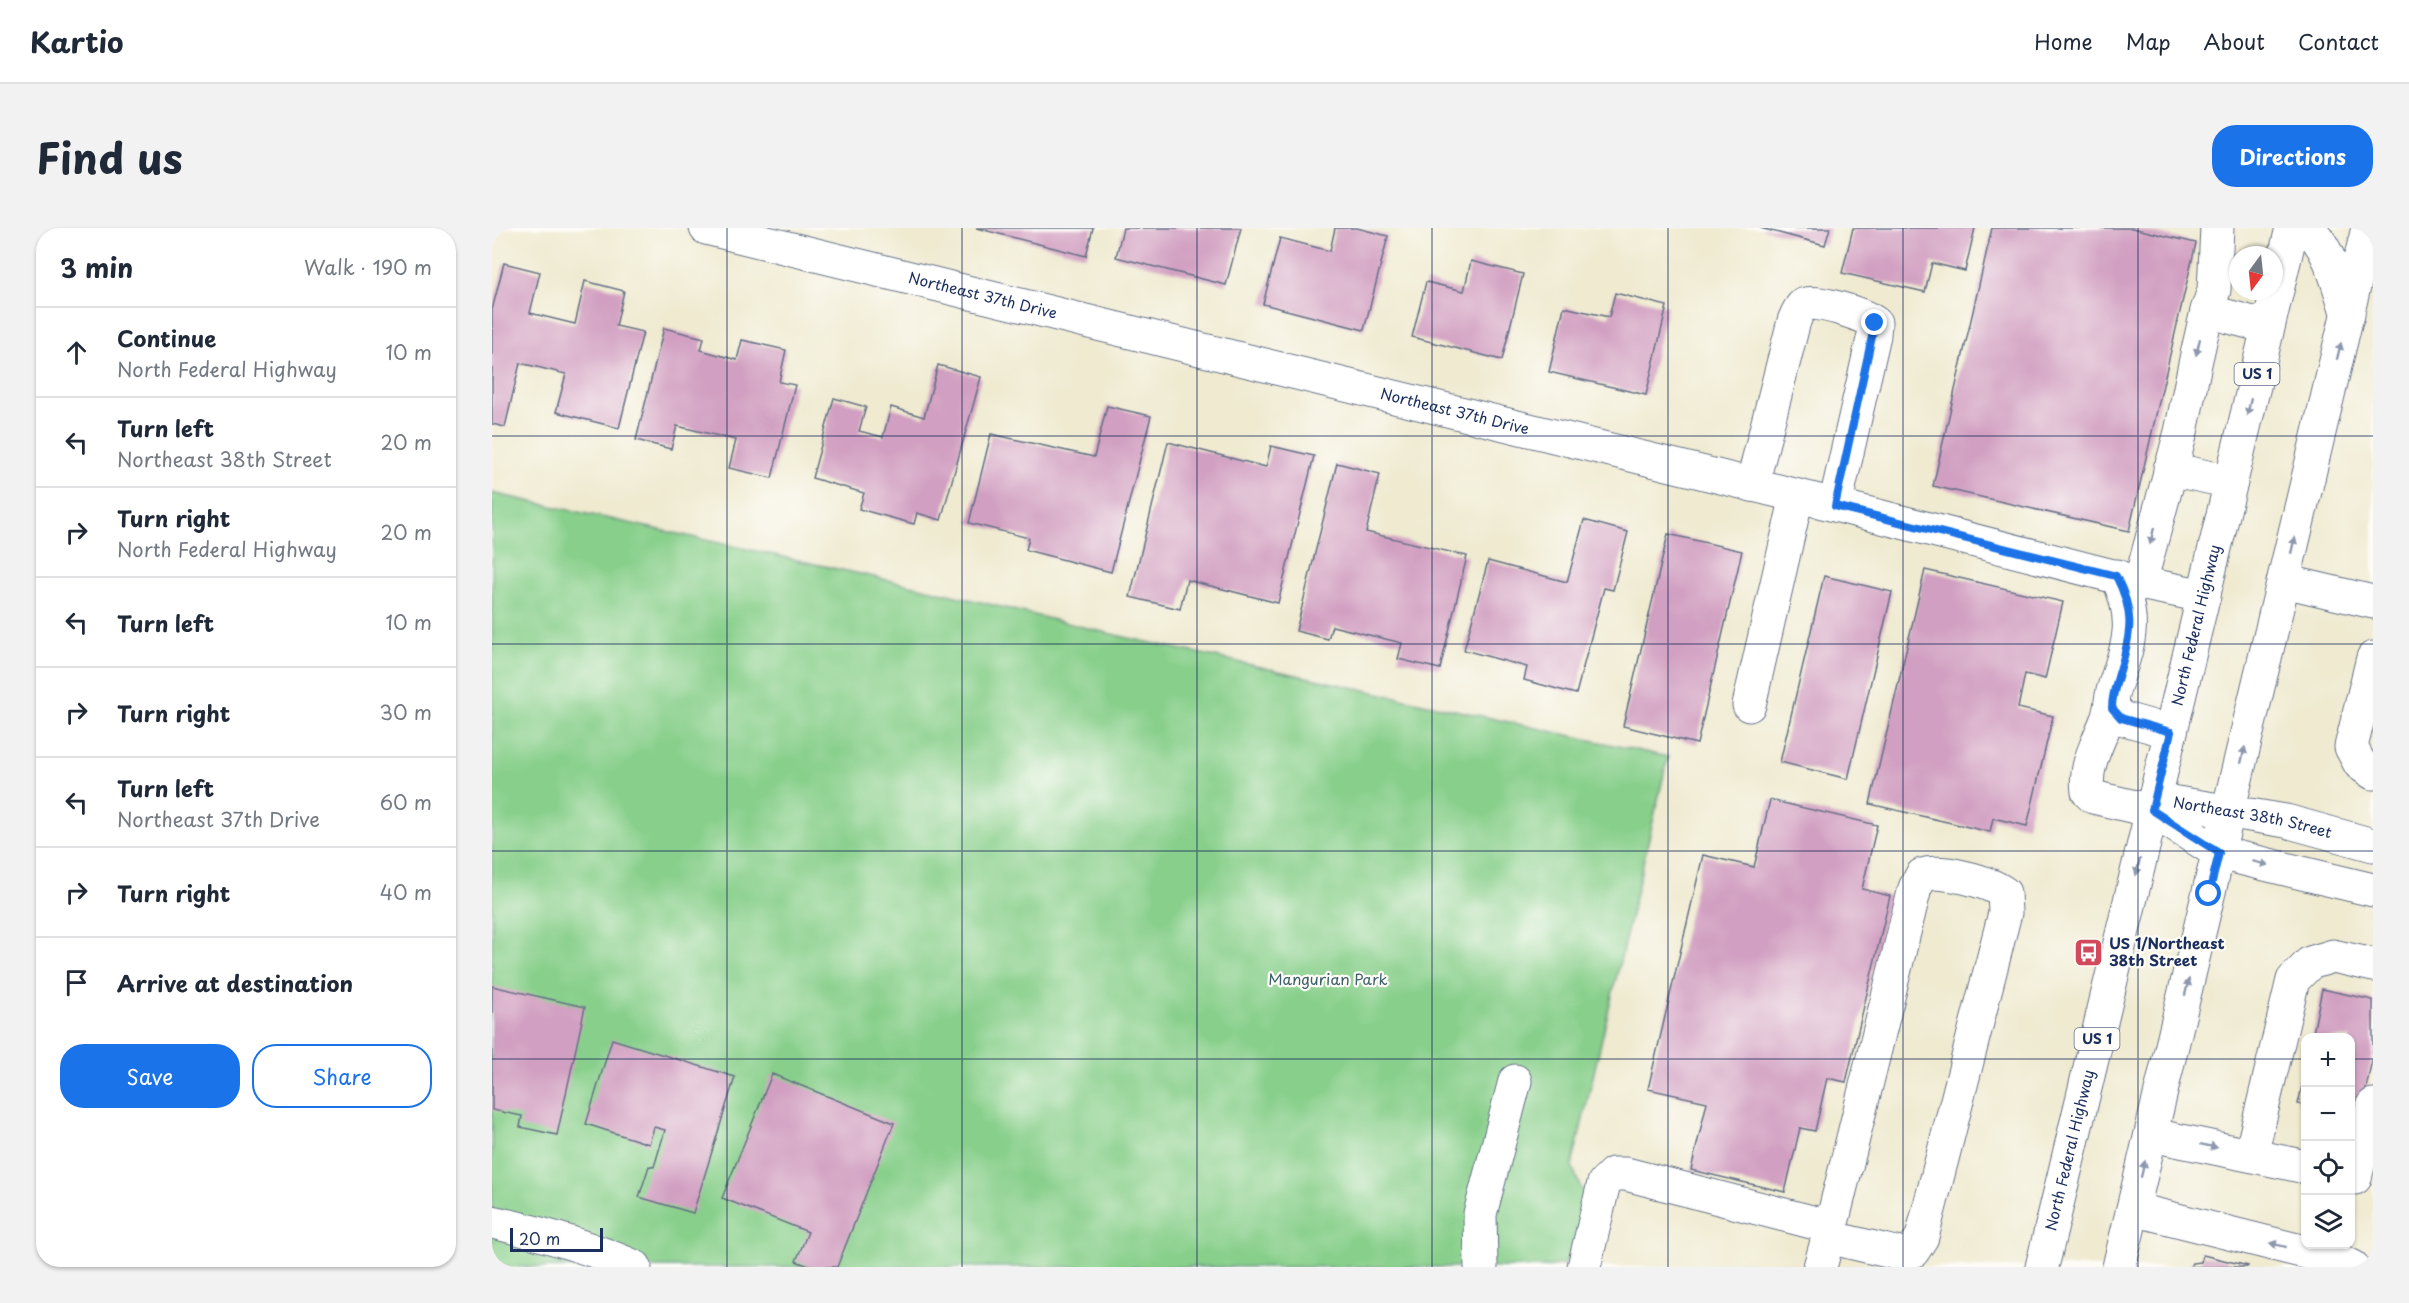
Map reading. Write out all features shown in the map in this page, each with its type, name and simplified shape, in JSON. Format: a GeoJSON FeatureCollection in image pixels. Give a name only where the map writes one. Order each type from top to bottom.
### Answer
{"type":"FeatureCollection","features":[{"type":"Feature","properties":{"kind":"main road","name":"Northeast 37th Drive"},"geometry":{"type":"LineString","coordinates":[[706,228],[1797,496],[2128,580],[2204,596]]}},
{"type":"Feature","properties":{"kind":"main road"},"geometry":{"type":"LineString","coordinates":[[2152,810],[2093,797],[2088,792],[2088,768],[2112,708],[2112,695],[2127,645],[2130,626],[2128,580],[2170,469],[2181,432],[2207,311],[2214,290],[2217,228]]}},
{"type":"Feature","properties":{"kind":"main road","name":"North Federal Highway"},"geometry":{"type":"LineString","coordinates":[[2042,1267],[2292,228]]}},
{"type":"Feature","properties":{"kind":"main road"},"geometry":{"type":"LineString","coordinates":[[2308,228],[2317,237],[2327,255],[2348,315]]}},
{"type":"Feature","properties":{"kind":"main road"},"geometry":{"type":"LineString","coordinates":[[2119,1267],[2368,228]]}},
{"type":"Feature","properties":{"kind":"main road"},"geometry":{"type":"LineString","coordinates":[[1752,485],[1794,321],[1802,306],[1811,302],[1867,316],[1875,323],[1835,506]]}},
{"type":"Feature","properties":{"kind":"main road"},"geometry":{"type":"LineString","coordinates":[[2207,311],[2268,327]]}},
{"type":"Feature","properties":{"kind":"main road"},"geometry":{"type":"LineString","coordinates":[[2170,469],[2231,482]]}},
{"type":"Feature","properties":{"kind":"main road"},"geometry":{"type":"LineString","coordinates":[[1749,705],[1797,496]]}},
{"type":"Feature","properties":{"kind":"main road"},"geometry":{"type":"LineString","coordinates":[[2284,581],[2373,602]]}},
{"type":"Feature","properties":{"kind":"main road"},"geometry":{"type":"LineString","coordinates":[[2373,658],[2351,747],[2360,764],[2373,773]]}},
{"type":"Feature","properties":{"kind":"main road"},"geometry":{"type":"LineString","coordinates":[[2112,708],[2121,718],[2171,732]]}},
{"type":"Feature","properties":{"kind":"main road","name":"Northeast 38th Street"},"geometry":{"type":"LineString","coordinates":[[2152,810],[2171,802],[2286,821],[2373,845]]}},
{"type":"Feature","properties":{"kind":"main road","name":"Northeast 38th Street"},"geometry":{"type":"LineString","coordinates":[[2152,810],[2219,853],[2373,890]]}},
{"type":"Feature","properties":{"kind":"main road"},"geometry":{"type":"LineString","coordinates":[[1584,1267],[1604,1183],[1613,1174],[1626,1174],[1826,1244],[1900,1254],[1913,1251],[1922,1237],[2005,913],[2004,892],[1993,885],[1932,872],[1922,875],[1914,888],[1826,1244]]}},
{"type":"Feature","properties":{"kind":"main road"},"geometry":{"type":"LineString","coordinates":[[2251,1155],[2294,980],[2310,963],[2333,956],[2373,965]]}},
{"type":"Feature","properties":{"kind":"main road"},"geometry":{"type":"LineString","coordinates":[[1481,1267],[1480,1214],[1515,1081]]}},
{"type":"Feature","properties":{"kind":"main road"},"geometry":{"type":"LineString","coordinates":[[2360,1175],[2373,1105]]}},
{"type":"Feature","properties":{"kind":"main road"},"geometry":{"type":"LineString","coordinates":[[2152,1135],[2301,1166]]}},
{"type":"Feature","properties":{"kind":"main road"},"geometry":{"type":"LineString","coordinates":[[2133,1209],[2342,1261],[2353,1267]]}},
{"type":"Feature","properties":{"kind":"main road"},"geometry":{"type":"LineString","coordinates":[[492,1222],[610,1256],[635,1267]]}},
{"type":"Feature","properties":{"kind":"green space","name":"Mangurian Park"},"geometry":{"type":"Polygon","coordinates":[[[492,493],[915,586],[1120,636],[1668,757],[1572,1166],[1585,1198],[1583,1233],[1564,1264],[1546,1267],[492,1267],[492,493]]]}},
{"type":"Feature","properties":{"kind":"building"},"geometry":{"type":"Polygon","coordinates":[[[976,228],[1093,228],[1086,256],[976,228]]]}},
{"type":"Feature","properties":{"kind":"building"},"geometry":{"type":"Polygon","coordinates":[[[1123,228],[1241,228],[1226,285],[1116,257],[1123,228]]]}},
{"type":"Feature","properties":{"kind":"building"},"geometry":{"type":"Polygon","coordinates":[[[1335,228],[1357,228],[1388,236],[1364,330],[1263,304],[1280,238],[1330,251],[1335,228]]]}},
{"type":"Feature","properties":{"kind":"building"},"geometry":{"type":"Polygon","coordinates":[[[1760,228],[1830,228],[1825,245],[1760,228]]]}},
{"type":"Feature","properties":{"kind":"building"},"geometry":{"type":"Polygon","coordinates":[[[1853,228],[1975,228],[1965,271],[1932,263],[1925,292],[1842,273],[1853,228]]]}},
{"type":"Feature","properties":{"kind":"building"},"geometry":{"type":"Polygon","coordinates":[[[1992,228],[2132,228],[2196,243],[2129,531],[1933,486],[1992,228]]]}},
{"type":"Feature","properties":{"kind":"building"},"geometry":{"type":"Polygon","coordinates":[[[1471,261],[1523,274],[1502,360],[1412,337],[1426,282],[1464,291],[1471,261]]]}},
{"type":"Feature","properties":{"kind":"building"},"geometry":{"type":"Polygon","coordinates":[[[504,263],[540,272],[530,313],[575,324],[585,281],[624,291],[616,326],[643,332],[619,428],[556,412],[566,374],[520,363],[505,427],[492,424],[492,310],[504,263]]]}},
{"type":"Feature","properties":{"kind":"building"},"geometry":{"type":"Polygon","coordinates":[[[1615,293],[1667,306],[1646,395],[1549,372],[1564,307],[1609,317],[1615,293]]]}},
{"type":"Feature","properties":{"kind":"building"},"geometry":{"type":"Polygon","coordinates":[[[664,328],[704,338],[701,350],[737,360],[742,340],[786,350],[779,382],[795,385],[772,478],[729,468],[736,440],[677,426],[671,449],[636,440],[664,328]]]}},
{"type":"Feature","properties":{"kind":"building"},"geometry":{"type":"Polygon","coordinates":[[[938,365],[981,377],[941,520],[917,513],[914,524],[859,509],[864,493],[812,478],[834,398],[866,407],[859,431],[883,437],[891,407],[924,417],[938,365]]]}},
{"type":"Feature","properties":{"kind":"building"},"geometry":{"type":"Polygon","coordinates":[[[1107,406],[1151,416],[1111,572],[1026,550],[1029,538],[969,523],[991,434],[1094,457],[1107,406]]]}},
{"type":"Feature","properties":{"kind":"building"},"geometry":{"type":"Polygon","coordinates":[[[1168,442],[1266,467],[1271,446],[1314,456],[1278,603],[1187,580],[1180,609],[1130,597],[1168,442]]]}},
{"type":"Feature","properties":{"kind":"building"},"geometry":{"type":"Polygon","coordinates":[[[1337,463],[1380,474],[1366,532],[1467,556],[1440,669],[1398,659],[1402,643],[1332,626],[1328,639],[1296,631],[1337,463]]]}},
{"type":"Feature","properties":{"kind":"building"},"geometry":{"type":"Polygon","coordinates":[[[1584,520],[1628,532],[1613,590],[1604,588],[1576,694],[1524,680],[1527,667],[1464,650],[1488,561],[1567,582],[1584,520]]]}},
{"type":"Feature","properties":{"kind":"building"},"geometry":{"type":"Polygon","coordinates":[[[1668,534],[1742,551],[1697,744],[1623,726],[1668,534]]]}},
{"type":"Feature","properties":{"kind":"building"},"geometry":{"type":"Polygon","coordinates":[[[1925,570],[2063,602],[2045,679],[2025,674],[2018,708],[2053,716],[2027,826],[1993,818],[1990,832],[1870,804],[1925,570]]]}},
{"type":"Feature","properties":{"kind":"building"},"geometry":{"type":"Polygon","coordinates":[[[1824,576],[1892,592],[1848,779],[1780,762],[1824,576]]]}},
{"type":"Feature","properties":{"kind":"building"},"geometry":{"type":"Polygon","coordinates":[[[1770,800],[1877,825],[1862,889],[1890,896],[1846,1082],[1827,1078],[1815,1131],[1800,1128],[1785,1192],[1691,1170],[1707,1102],[1648,1089],[1703,855],[1754,867],[1770,800]]]}},
{"type":"Feature","properties":{"kind":"building"},"geometry":{"type":"Polygon","coordinates":[[[492,986],[585,1007],[557,1135],[520,1127],[522,1116],[492,1110],[492,986]]]}},
{"type":"Feature","properties":{"kind":"building"},"geometry":{"type":"Polygon","coordinates":[[[2322,989],[2373,1000],[2373,1055],[2360,1117],[2355,1116],[2355,1033],[2313,1033],[2322,989]]]}},
{"type":"Feature","properties":{"kind":"building"},"geometry":{"type":"Polygon","coordinates":[[[612,1039],[735,1077],[693,1213],[639,1197],[649,1166],[654,1167],[665,1130],[654,1127],[649,1144],[586,1124],[612,1039]]]}},
{"type":"Feature","properties":{"kind":"building"},"geometry":{"type":"Polygon","coordinates":[[[772,1074],[894,1123],[837,1267],[811,1267],[796,1261],[808,1232],[722,1198],[772,1074]]]}},
{"type":"Feature","properties":{"kind":"building"},"geometry":{"type":"Polygon","coordinates":[[[2203,1255],[2248,1266],[2190,1267],[2192,1263],[2201,1262],[2203,1255]]]}},
{"type":"Feature","properties":{"kind":"place","name":"US 1/Northeast 38th Street"},"geometry":{"type":"Point","coordinates":[2088,953]}},
{"type":"Feature","properties":{"kind":"route"},"geometry":{"type":"LineString","coordinates":[[1875,323],[1835,506],[2116,576],[2127,598],[2130,626],[2127,645],[2112,695],[2112,708],[2121,718],[2171,732],[2152,810],[2219,853],[2209,894]]}}]}
